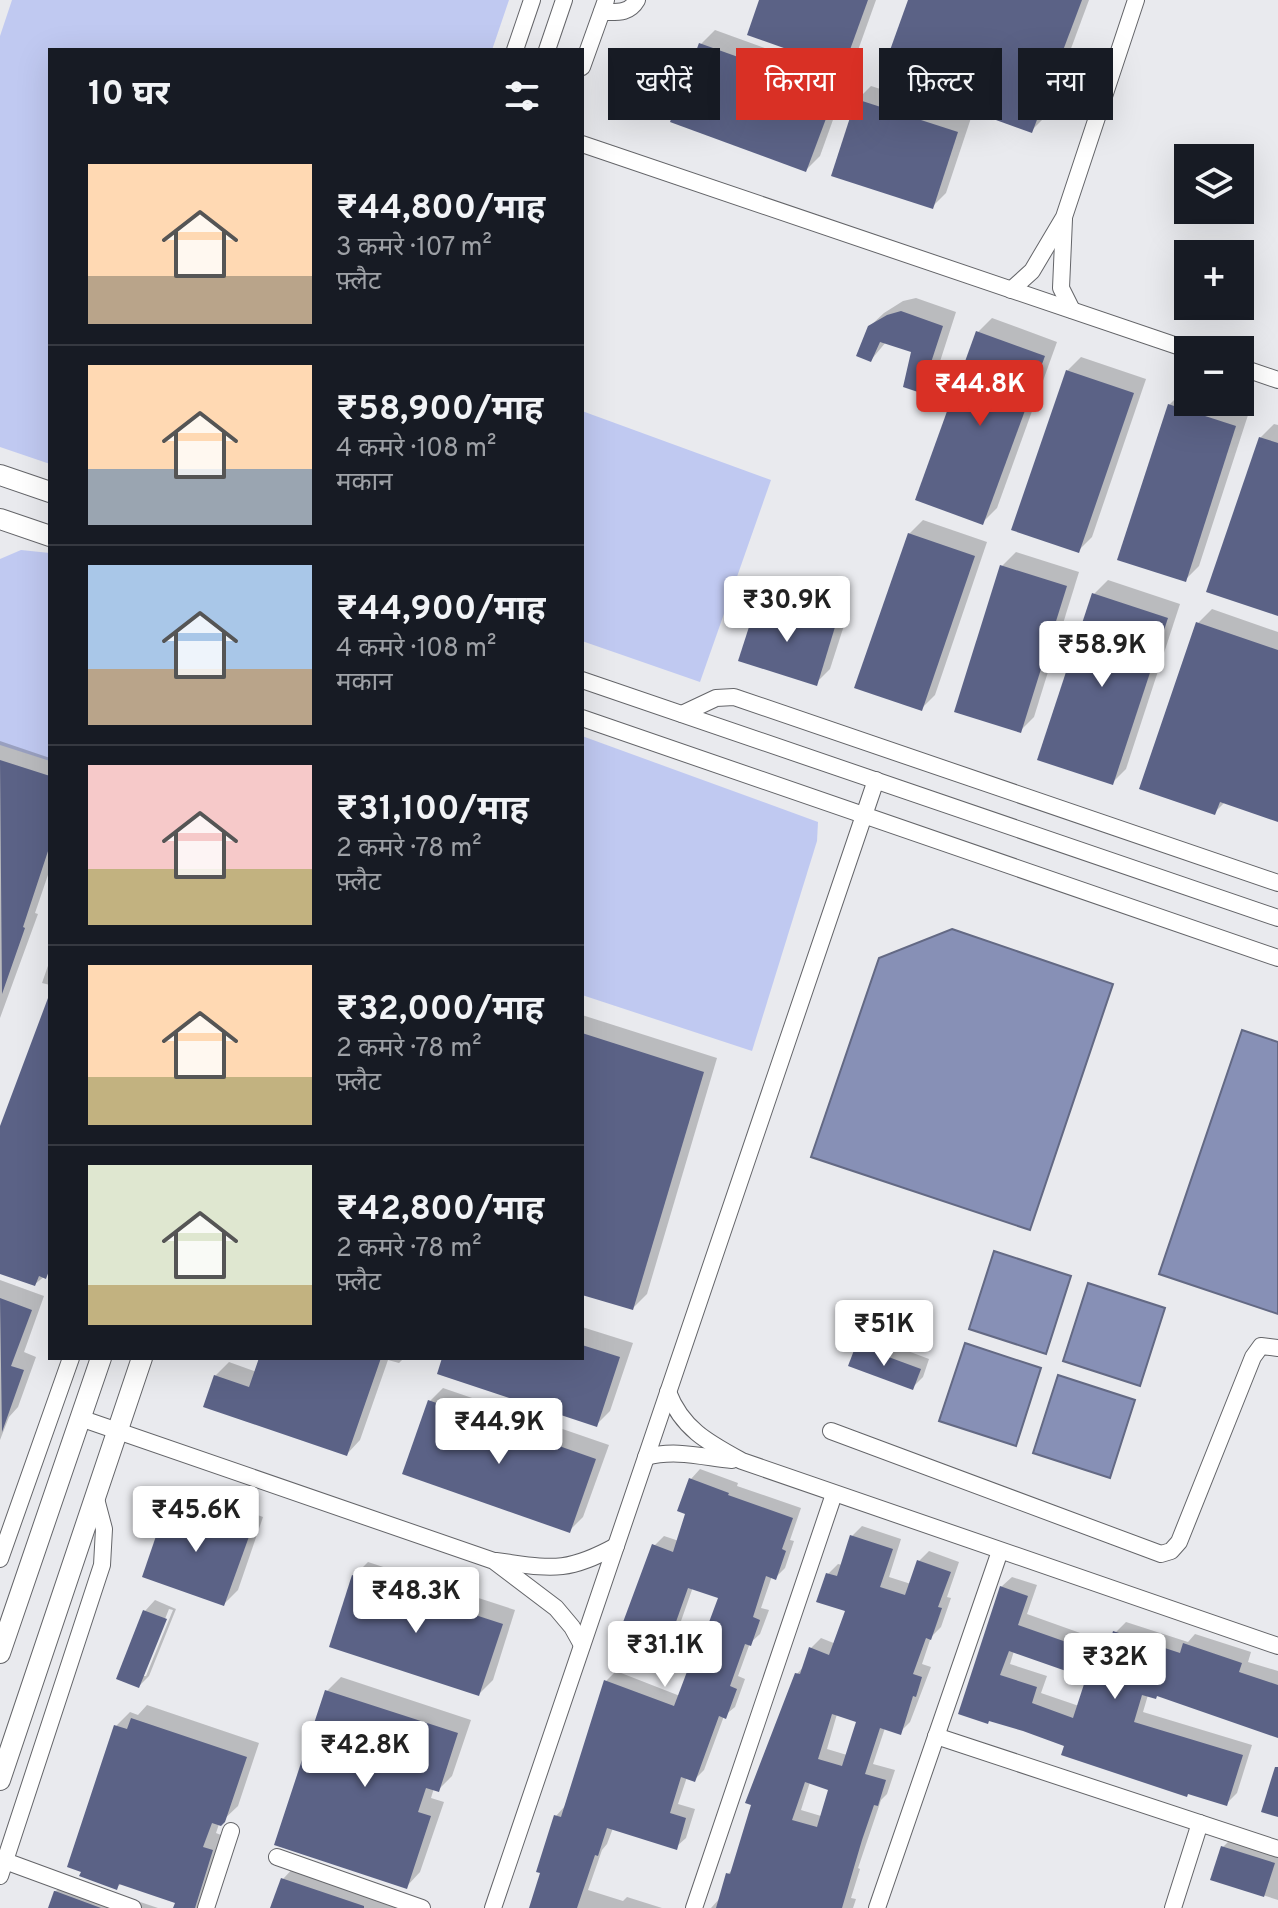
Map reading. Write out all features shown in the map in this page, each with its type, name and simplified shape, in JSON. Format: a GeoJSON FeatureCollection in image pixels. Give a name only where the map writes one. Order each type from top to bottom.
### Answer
{"type":"FeatureCollection","features":[{"type":"Feature","properties":{"kind":"main road"},"geometry":{"type":"LineString","coordinates":[[0,475],[48,491]]}},
{"type":"Feature","properties":{"kind":"main road"},"geometry":{"type":"LineString","coordinates":[[1,522],[48,535]]}},
{"type":"Feature","properties":{"kind":"main road"},"geometry":{"type":"LineString","coordinates":[[0,1653],[100,1360]]}},
{"type":"Feature","properties":{"kind":"main road"},"geometry":{"type":"LineString","coordinates":[[0,1780],[141,1360]]}},
{"type":"Feature","properties":{"kind":"street"},"geometry":{"type":"LineString","coordinates":[[516,48],[532,0]]}},
{"type":"Feature","properties":{"kind":"street"},"geometry":{"type":"LineString","coordinates":[[548,48],[564,0]]}},
{"type":"Feature","properties":{"kind":"street"},"geometry":{"type":"LineString","coordinates":[[584,61],[604,6],[624,12],[632,8],[637,0]]}},
{"type":"Feature","properties":{"kind":"street"},"geometry":{"type":"LineString","coordinates":[[1011,290],[1032,271],[1064,217],[1136,0]]}},
{"type":"Feature","properties":{"kind":"street"},"geometry":{"type":"LineString","coordinates":[[584,145],[1174,345]]}},
{"type":"Feature","properties":{"kind":"street"},"geometry":{"type":"LineString","coordinates":[[1064,217],[1061,288],[1072,310]]}},
{"type":"Feature","properties":{"kind":"street"},"geometry":{"type":"LineString","coordinates":[[1254,372],[1278,380]]}},
{"type":"Feature","properties":{"kind":"street"},"geometry":{"type":"LineString","coordinates":[[584,681],[1278,918]]}},
{"type":"Feature","properties":{"kind":"street"},"geometry":{"type":"LineString","coordinates":[[682,714],[716,698],[734,697],[1278,883]]}},
{"type":"Feature","properties":{"kind":"street"},"geometry":{"type":"LineString","coordinates":[[584,719],[1278,958]]}},
{"type":"Feature","properties":{"kind":"street"},"geometry":{"type":"LineString","coordinates":[[493,1908],[876,780]]}},
{"type":"Feature","properties":{"kind":"street"},"geometry":{"type":"LineString","coordinates":[[831,1431],[1161,1554],[1171,1551],[1179,1542],[1253,1357],[1261,1346],[1278,1348]]}},
{"type":"Feature","properties":{"kind":"street"},"geometry":{"type":"LineString","coordinates":[[0,1559],[70,1360]]}},
{"type":"Feature","properties":{"kind":"street"},"geometry":{"type":"LineString","coordinates":[[668,1392],[681,1419],[693,1433],[742,1461],[1278,1646]]}},
{"type":"Feature","properties":{"kind":"street"},"geometry":{"type":"LineString","coordinates":[[80,1418],[494,1561],[556,1569],[583,1563],[616,1546]]}},
{"type":"Feature","properties":{"kind":"street"},"geometry":{"type":"LineString","coordinates":[[646,1457],[682,1453],[742,1461]]}},
{"type":"Feature","properties":{"kind":"street"},"geometry":{"type":"LineString","coordinates":[[694,1908],[834,1494]]}},
{"type":"Feature","properties":{"kind":"street"},"geometry":{"type":"LineString","coordinates":[[95,1495],[104,1529],[102,1565],[2,1868],[133,1908]]}},
{"type":"Feature","properties":{"kind":"street"},"geometry":{"type":"LineString","coordinates":[[877,1908],[1000,1551]]}},
{"type":"Feature","properties":{"kind":"street"},"geometry":{"type":"LineString","coordinates":[[494,1561],[556,1608],[582,1645]]}},
{"type":"Feature","properties":{"kind":"street"},"geometry":{"type":"LineString","coordinates":[[936,1736],[1278,1849]]}},
{"type":"Feature","properties":{"kind":"street"},"geometry":{"type":"LineString","coordinates":[[1173,1908],[1200,1823]]}},
{"type":"Feature","properties":{"kind":"street"},"geometry":{"type":"LineString","coordinates":[[206,1908],[231,1831]]}},
{"type":"Feature","properties":{"kind":"street"},"geometry":{"type":"LineString","coordinates":[[277,1857],[422,1908]]}},
{"type":"Feature","properties":{"kind":"shaded area"},"geometry":{"type":"Polygon","coordinates":[[[12,0],[509,0],[493,48],[48,48],[48,463],[0,447],[0,36],[12,0]]]}},
{"type":"Feature","properties":{"kind":"shaded area"},"geometry":{"type":"Polygon","coordinates":[[[584,412],[771,480],[700,682],[584,642],[584,412]]]}},
{"type":"Feature","properties":{"kind":"shaded area"},"geometry":{"type":"Polygon","coordinates":[[[21,550],[48,553],[48,760],[0,745],[0,559],[21,550]]]}},
{"type":"Feature","properties":{"kind":"shaded area"},"geometry":{"type":"Polygon","coordinates":[[[584,737],[818,822],[817,841],[752,1051],[584,996],[584,737]]]}},
{"type":"Feature","properties":{"kind":"shaded area"},"geometry":{"type":"Polygon","coordinates":[[[952,929],[1113,984],[1030,1230],[811,1157],[879,958],[952,929]]]}},
{"type":"Feature","properties":{"kind":"shaded area"},"geometry":{"type":"Polygon","coordinates":[[[1242,1030],[1278,1042],[1278,1314],[1159,1274],[1242,1030]]]}},
{"type":"Feature","properties":{"kind":"shaded area"},"geometry":{"type":"Polygon","coordinates":[[[994,1251],[1071,1276],[1046,1354],[969,1329],[994,1251]]]}},
{"type":"Feature","properties":{"kind":"shaded area"},"geometry":{"type":"Polygon","coordinates":[[[1088,1283],[1165,1308],[1140,1386],[1063,1361],[1088,1283]]]}},
{"type":"Feature","properties":{"kind":"shaded area"},"geometry":{"type":"Polygon","coordinates":[[[965,1343],[1041,1368],[1016,1446],[939,1421],[965,1343]]]}},
{"type":"Feature","properties":{"kind":"shaded area"},"geometry":{"type":"Polygon","coordinates":[[[1058,1375],[1135,1400],[1110,1478],[1033,1453],[1058,1375]]]}},
{"type":"Feature","properties":{"kind":"building"},"geometry":{"type":"Polygon","coordinates":[[[759,0],[868,0],[851,48],[784,48],[747,35],[759,0]]]}},
{"type":"Feature","properties":{"kind":"building"},"geometry":{"type":"Polygon","coordinates":[[[908,0],[1082,0],[1064,48],[1018,48],[1018,120],[1037,120],[1032,133],[996,120],[1002,120],[1002,48],[891,48],[908,0]]]}},
{"type":"Feature","properties":{"kind":"building"},"geometry":{"type":"Polygon","coordinates":[[[720,51],[736,56],[736,120],[826,120],[806,172],[670,122],[720,120],[720,51]]]}},
{"type":"Feature","properties":{"kind":"building"},"geometry":{"type":"Polygon","coordinates":[[[863,101],[879,106],[879,120],[921,120],[958,132],[933,209],[831,176],[849,120],[863,120],[863,101]]]}},
{"type":"Feature","properties":{"kind":"building"},"geometry":{"type":"Polygon","coordinates":[[[901,311],[943,326],[921,393],[903,387],[911,352],[880,342],[871,362],[856,356],[868,326],[901,311]]]}},
{"type":"Feature","properties":{"kind":"building"},"geometry":{"type":"Polygon","coordinates":[[[976,331],[1045,356],[983,525],[915,500],[976,331]]]}},
{"type":"Feature","properties":{"kind":"building"},"geometry":{"type":"Polygon","coordinates":[[[1066,370],[1134,393],[1079,553],[1011,530],[1066,370]]]}},
{"type":"Feature","properties":{"kind":"building"},"geometry":{"type":"Polygon","coordinates":[[[1168,404],[1174,406],[1174,416],[1205,416],[1236,426],[1186,582],[1117,560],[1168,404]]]}},
{"type":"Feature","properties":{"kind":"building"},"geometry":{"type":"Polygon","coordinates":[[[1259,437],[1278,443],[1278,616],[1206,592],[1259,437]]]}},
{"type":"Feature","properties":{"kind":"building"},"geometry":{"type":"Polygon","coordinates":[[[908,533],[975,556],[922,711],[854,688],[908,533]]]}},
{"type":"Feature","properties":{"kind":"building"},"geometry":{"type":"Polygon","coordinates":[[[1000,565],[1067,586],[1021,733],[954,712],[1000,565]]]}},
{"type":"Feature","properties":{"kind":"building"},"geometry":{"type":"Polygon","coordinates":[[[1092,593],[1168,618],[1113,785],[1037,760],[1092,593]]]}},
{"type":"Feature","properties":{"kind":"building"},"geometry":{"type":"Polygon","coordinates":[[[757,602],[835,627],[817,686],[738,661],[757,602]]]}},
{"type":"Feature","properties":{"kind":"building"},"geometry":{"type":"Polygon","coordinates":[[[1196,622],[1278,650],[1278,822],[1220,802],[1215,815],[1139,789],[1196,622]]]}},
{"type":"Feature","properties":{"kind":"building"},"geometry":{"type":"Polygon","coordinates":[[[0,760],[48,775],[48,851],[2,994],[0,760]]]}},
{"type":"Feature","properties":{"kind":"building"},"geometry":{"type":"Polygon","coordinates":[[[48,998],[48,1274],[46,1279],[39,1276],[35,1286],[0,1274],[0,1126],[48,998]]]}},
{"type":"Feature","properties":{"kind":"building"},"geometry":{"type":"Polygon","coordinates":[[[584,1034],[704,1072],[633,1310],[584,1296],[584,1034]]]}},
{"type":"Feature","properties":{"kind":"building"},"geometry":{"type":"Polygon","coordinates":[[[0,1298],[32,1310],[11,1366],[24,1370],[2,1432],[0,1298]]]}},
{"type":"Feature","properties":{"kind":"building"},"geometry":{"type":"Polygon","coordinates":[[[856,1345],[921,1369],[913,1390],[848,1366],[856,1345]]]}},
{"type":"Feature","properties":{"kind":"building"},"geometry":{"type":"Polygon","coordinates":[[[584,1346],[620,1357],[597,1427],[437,1374],[441,1360],[584,1360],[584,1346]]]}},
{"type":"Feature","properties":{"kind":"building"},"geometry":{"type":"Polygon","coordinates":[[[258,1360],[380,1360],[347,1456],[203,1407],[214,1375],[249,1387],[258,1360]]]}},
{"type":"Feature","properties":{"kind":"building"},"geometry":{"type":"Polygon","coordinates":[[[428,1400],[596,1459],[570,1533],[402,1474],[428,1400]]]}},
{"type":"Feature","properties":{"kind":"building"},"geometry":{"type":"Polygon","coordinates":[[[689,1478],[793,1518],[782,1549],[786,1551],[776,1580],[766,1576],[753,1617],[760,1620],[751,1646],[745,1644],[730,1686],[737,1689],[726,1719],[719,1716],[695,1782],[681,1777],[670,1813],[686,1818],[677,1850],[607,1828],[577,1908],[529,1908],[540,1873],[536,1872],[554,1815],[561,1817],[604,1680],[674,1706],[718,1598],[688,1588],[666,1650],[619,1633],[652,1544],[673,1552],[685,1514],[677,1511],[689,1478]]]}},
{"type":"Feature","properties":{"kind":"building"},"geometry":{"type":"Polygon","coordinates":[[[168,1501],[251,1531],[224,1606],[142,1577],[168,1501]]]}},
{"type":"Feature","properties":{"kind":"building"},"geometry":{"type":"Polygon","coordinates":[[[850,1535],[893,1549],[880,1587],[905,1595],[917,1560],[951,1572],[938,1607],[942,1608],[931,1640],[926,1638],[913,1674],[922,1677],[901,1735],[880,1728],[865,1774],[886,1780],[878,1806],[874,1805],[842,1908],[716,1908],[751,1805],[745,1803],[795,1673],[800,1674],[809,1647],[829,1655],[845,1611],[816,1602],[826,1573],[837,1576],[850,1535]],[[832,1714],[818,1759],[842,1766],[856,1722],[832,1714]],[[805,1782],[792,1820],[817,1827],[828,1790],[805,1782]]]}},
{"type":"Feature","properties":{"kind":"building"},"geometry":{"type":"Polygon","coordinates":[[[352,1575],[503,1624],[479,1696],[329,1647],[352,1575]]]}},
{"type":"Feature","properties":{"kind":"building"},"geometry":{"type":"Polygon","coordinates":[[[1000,1586],[1028,1596],[1018,1625],[1106,1656],[1113,1631],[1180,1653],[1183,1643],[1242,1663],[1239,1672],[1278,1685],[1278,1738],[1157,1696],[1156,1699],[1142,1695],[1134,1722],[1243,1755],[1227,1806],[1188,1794],[1187,1797],[1061,1755],[1064,1746],[1023,1731],[958,1714],[1000,1586]],[[1009,1651],[1000,1675],[1037,1687],[1032,1703],[1073,1718],[1086,1678],[1009,1651]]]}},
{"type":"Feature","properties":{"kind":"building"},"geometry":{"type":"Polygon","coordinates":[[[143,1610],[167,1619],[139,1688],[116,1679],[143,1610]]]}},
{"type":"Feature","properties":{"kind":"building"},"geometry":{"type":"Polygon","coordinates":[[[325,1690],[458,1733],[439,1792],[426,1788],[418,1812],[431,1816],[407,1889],[274,1845],[325,1690]]]}},
{"type":"Feature","properties":{"kind":"building"},"geometry":{"type":"Polygon","coordinates":[[[131,1718],[247,1757],[225,1822],[221,1826],[212,1823],[203,1847],[213,1850],[195,1908],[173,1908],[175,1903],[119,1884],[117,1890],[79,1876],[81,1872],[67,1867],[114,1725],[127,1729],[131,1718]]]}},
{"type":"Feature","properties":{"kind":"building"},"geometry":{"type":"Polygon","coordinates":[[[1275,1767],[1278,1767],[1278,1817],[1261,1812],[1275,1767]]]}},
{"type":"Feature","properties":{"kind":"building"},"geometry":{"type":"Polygon","coordinates":[[[1221,1846],[1275,1863],[1264,1897],[1210,1880],[1221,1846]]]}},
{"type":"Feature","properties":{"kind":"building"},"geometry":{"type":"Polygon","coordinates":[[[281,1878],[364,1906],[364,1908],[270,1908],[281,1878]]]}},
{"type":"Feature","properties":{"kind":"building"},"geometry":{"type":"Polygon","coordinates":[[[55,1891],[101,1908],[48,1908],[55,1891]]]}}]}
